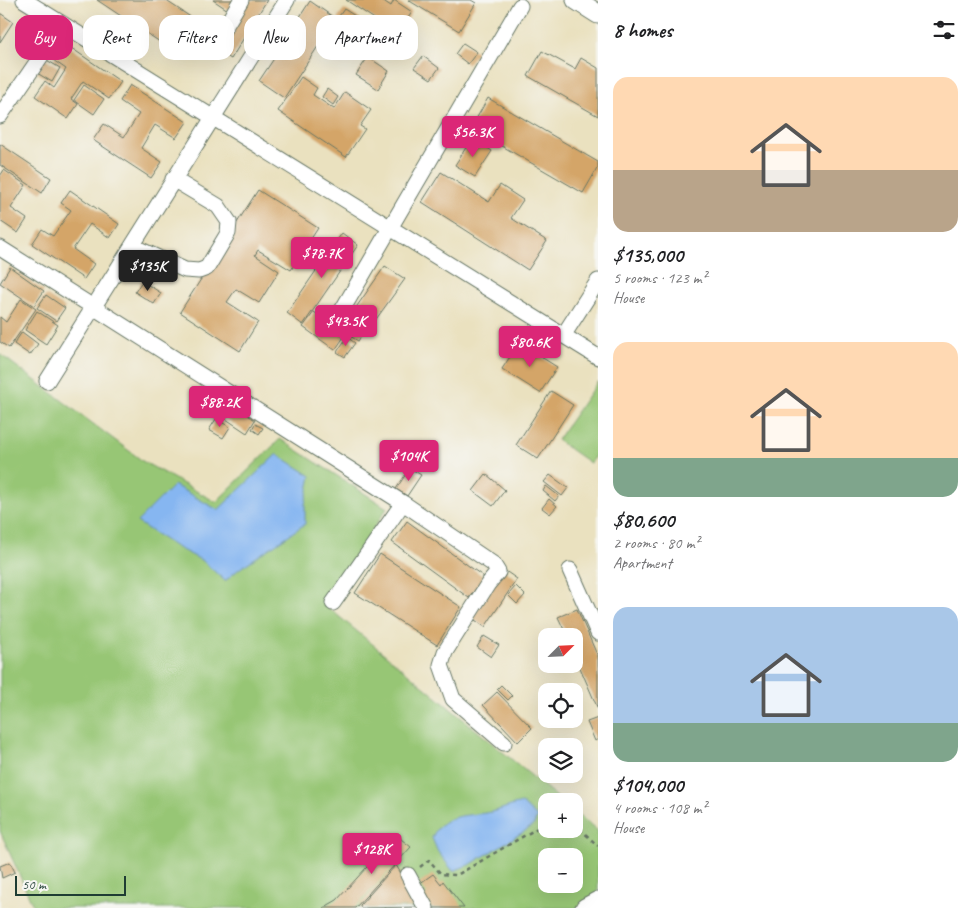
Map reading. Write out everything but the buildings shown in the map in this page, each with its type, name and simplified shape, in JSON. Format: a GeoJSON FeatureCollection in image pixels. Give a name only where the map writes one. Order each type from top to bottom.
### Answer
{"type":"FeatureCollection","features":[{"type":"Feature","properties":{"kind":"main road"},"geometry":{"type":"LineString","coordinates":[[576,0],[598,14]]}},
{"type":"Feature","properties":{"kind":"main road"},"geometry":{"type":"LineString","coordinates":[[585,908],[598,901]]}},
{"type":"Feature","properties":{"kind":"street"},"geometry":{"type":"LineString","coordinates":[[24,0],[48,15]]}},
{"type":"Feature","properties":{"kind":"street"},"geometry":{"type":"LineString","coordinates":[[232,15],[241,0]]}},
{"type":"Feature","properties":{"kind":"street"},"geometry":{"type":"LineString","coordinates":[[47,381],[287,0]]}},
{"type":"Feature","properties":{"kind":"street"},"geometry":{"type":"LineString","coordinates":[[338,317],[520,6]]}},
{"type":"Feature","properties":{"kind":"street"},"geometry":{"type":"LineString","coordinates":[[73,30],[598,357]]}},
{"type":"Feature","properties":{"kind":"street"},"geometry":{"type":"LineString","coordinates":[[0,116],[38,60]]}},
{"type":"Feature","properties":{"kind":"street"},"geometry":{"type":"LineString","coordinates":[[132,246],[185,270],[199,271],[207,268],[228,233],[229,222],[218,206],[173,179]]}},
{"type":"Feature","properties":{"kind":"street"},"geometry":{"type":"LineString","coordinates":[[0,248],[403,502],[493,564],[498,572],[488,584],[445,652],[440,665],[453,699],[504,744]]}},
{"type":"Feature","properties":{"kind":"street"},"geometry":{"type":"LineString","coordinates":[[563,336],[598,280]]}},
{"type":"Feature","properties":{"kind":"street"},"geometry":{"type":"LineString","coordinates":[[333,603],[403,502]]}},
{"type":"Feature","properties":{"kind":"street"},"geometry":{"type":"LineString","coordinates":[[570,570],[598,633]]}},
{"type":"Feature","properties":{"kind":"street"},"geometry":{"type":"LineString","coordinates":[[408,875],[426,908]]}},
{"type":"Feature","properties":{"kind":"path"},"geometry":{"type":"LineString","coordinates":[[408,875],[429,860],[441,874],[457,875],[538,828]]}},
{"type":"Feature","properties":{"kind":"path"},"geometry":{"type":"LineString","coordinates":[[583,832],[598,846]]}},
{"type":"Feature","properties":{"kind":"green space"},"geometry":{"type":"Polygon","coordinates":[[[0,354],[144,462],[216,502],[280,439],[387,508],[324,604],[552,793],[538,793],[538,838],[583,838],[583,818],[598,831],[598,908],[34,908],[0,831],[0,354]]]}},
{"type":"Feature","properties":{"kind":"green space"},"geometry":{"type":"Polygon","coordinates":[[[598,381],[598,452],[590,463],[557,440],[598,381]]]}},
{"type":"Feature","properties":{"kind":"water"},"geometry":{"type":"Polygon","coordinates":[[[277,454],[311,476],[305,504],[305,524],[239,569],[225,581],[203,561],[176,547],[137,522],[174,485],[218,510],[277,454]]]}},
{"type":"Feature","properties":{"kind":"water"},"geometry":{"type":"Polygon","coordinates":[[[522,803],[537,817],[533,826],[471,864],[453,871],[438,852],[432,838],[443,823],[457,817],[491,812],[522,803]]]}}]}
